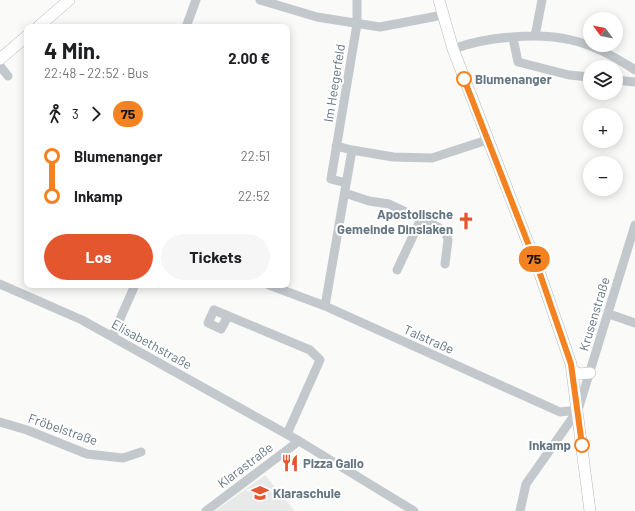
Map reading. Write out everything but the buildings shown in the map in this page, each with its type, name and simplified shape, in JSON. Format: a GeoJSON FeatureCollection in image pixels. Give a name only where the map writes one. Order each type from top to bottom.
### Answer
{"type":"FeatureCollection","features":[{"type":"Feature","properties":{"kind":"main road"},"geometry":{"type":"LineString","coordinates":[[41,24],[69,0]]}},
{"type":"Feature","properties":{"kind":"main road"},"geometry":{"type":"LineString","coordinates":[[439,0],[453,49],[540,274],[572,370],[590,511]]}},
{"type":"Feature","properties":{"kind":"main road"},"geometry":{"type":"LineString","coordinates":[[0,59],[24,39]]}},
{"type":"Feature","properties":{"kind":"main road"},"geometry":{"type":"LineString","coordinates":[[572,370],[579,374],[590,373]]}},
{"type":"Feature","properties":{"kind":"street"},"geometry":{"type":"LineString","coordinates":[[187,24],[196,0]]}},
{"type":"Feature","properties":{"kind":"street"},"geometry":{"type":"LineString","coordinates":[[260,0],[274,2],[317,17],[380,27],[443,15]]}},
{"type":"Feature","properties":{"kind":"street","name":"Im Heegerfeld"},"geometry":{"type":"LineString","coordinates":[[346,188],[331,180],[357,24],[357,0]]}},
{"type":"Feature","properties":{"kind":"street"},"geometry":{"type":"LineString","coordinates":[[535,36],[542,0]]}},
{"type":"Feature","properties":{"kind":"street"},"geometry":{"type":"LineString","coordinates":[[453,49],[513,38],[535,36],[572,40],[603,52],[635,70]]}},
{"type":"Feature","properties":{"kind":"street"},"geometry":{"type":"LineString","coordinates":[[513,38],[518,62],[568,75],[583,76]]}},
{"type":"Feature","properties":{"kind":"street"},"geometry":{"type":"LineString","coordinates":[[0,66],[8,76]]}},
{"type":"Feature","properties":{"kind":"street"},"geometry":{"type":"LineString","coordinates":[[623,81],[635,82]]}},
{"type":"Feature","properties":{"kind":"street"},"geometry":{"type":"LineString","coordinates":[[336,146],[393,157],[432,158],[487,140]]}},
{"type":"Feature","properties":{"kind":"street"},"geometry":{"type":"LineString","coordinates":[[325,306],[352,150]]}},
{"type":"Feature","properties":{"kind":"street"},"geometry":{"type":"LineString","coordinates":[[346,188],[369,201],[389,204],[438,227],[446,233],[448,240],[445,264]]}},
{"type":"Feature","properties":{"kind":"street"},"geometry":{"type":"LineString","coordinates":[[397,270],[421,219]]}},
{"type":"Feature","properties":{"kind":"street","name":"Krusenstraße"},"geometry":{"type":"LineString","coordinates":[[520,511],[526,484],[578,410],[632,247],[635,225]]}},
{"type":"Feature","properties":{"kind":"street","name":"Elisabethstraße"},"geometry":{"type":"LineString","coordinates":[[0,284],[82,320],[287,434],[414,511]]}},
{"type":"Feature","properties":{"kind":"street"},"geometry":{"type":"LineString","coordinates":[[112,337],[134,288]]}},
{"type":"Feature","properties":{"kind":"street","name":"Talstraße"},"geometry":{"type":"LineString","coordinates":[[277,288],[325,306],[560,412]]}},
{"type":"Feature","properties":{"kind":"street"},"geometry":{"type":"LineString","coordinates":[[609,314],[635,323]]}},
{"type":"Feature","properties":{"kind":"street"},"geometry":{"type":"LineString","coordinates":[[228,316],[310,350],[317,355],[320,360],[287,434]]}},
{"type":"Feature","properties":{"kind":"street"},"geometry":{"type":"LineString","coordinates":[[565,430],[564,418],[560,412],[578,410]]}},
{"type":"Feature","properties":{"kind":"street","name":"Fröbelstraße"},"geometry":{"type":"LineString","coordinates":[[0,422],[27,430],[88,454],[123,458],[142,452]]}},
{"type":"Feature","properties":{"kind":"street","name":"Klarastraße"},"geometry":{"type":"LineString","coordinates":[[206,511],[299,441]]}},
{"type":"Feature","properties":{"kind":"shaded area","name":"Klaraschule"},"geometry":{"type":"Polygon","coordinates":[[[265,475],[295,511],[215,511],[265,475]]]}},
{"type":"Feature","properties":{"kind":"bus line","name":"75"},"geometry":{"type":"LineString","coordinates":[[464,79],[540,274],[571,364],[582,445]]}},
{"type":"Feature","properties":{"kind":"place","name":"Blumenanger"},"geometry":{"type":"Point","coordinates":[464,79]}},
{"type":"Feature","properties":{"kind":"place","name":"Apostolische Gemeinde Dinslaken"},"geometry":{"type":"Point","coordinates":[466,221]}},
{"type":"Feature","properties":{"kind":"place","name":"Inkamp"},"geometry":{"type":"Point","coordinates":[582,445]}},
{"type":"Feature","properties":{"kind":"place","name":"Pizza Gallo"},"geometry":{"type":"Point","coordinates":[290,463]}},
{"type":"Feature","properties":{"kind":"place","name":"Klaraschule"},"geometry":{"type":"Point","coordinates":[260,493]}}]}
